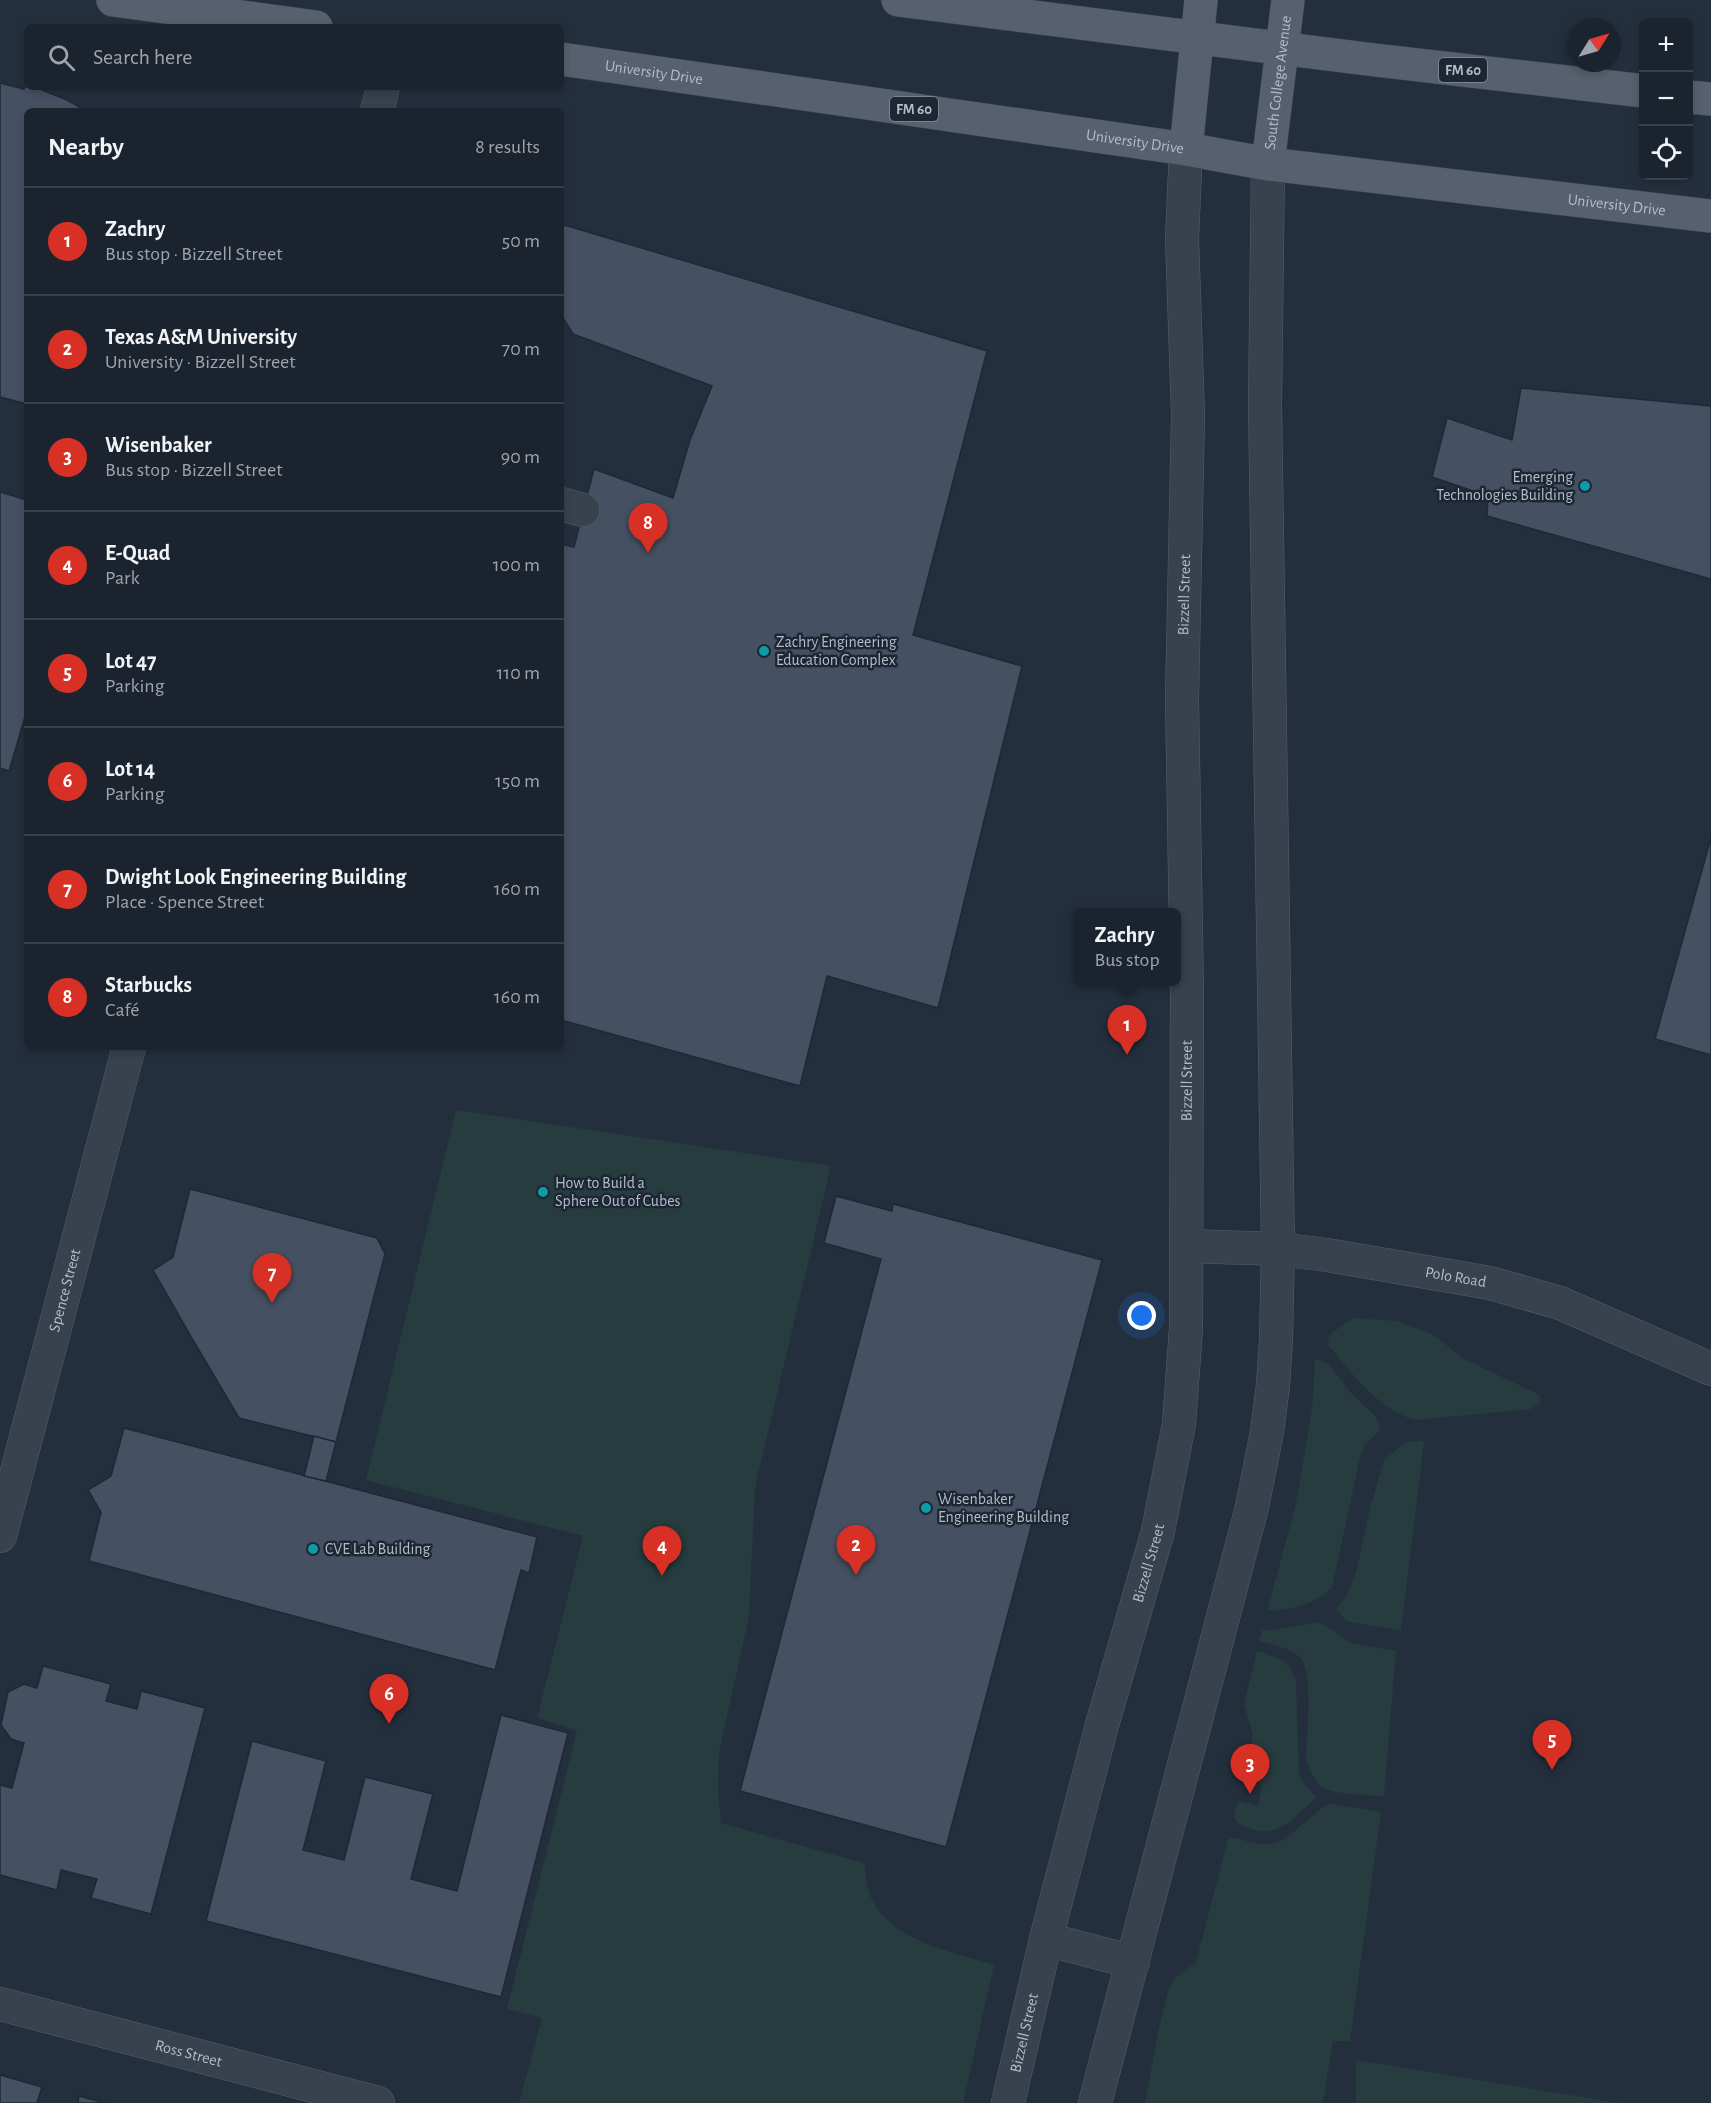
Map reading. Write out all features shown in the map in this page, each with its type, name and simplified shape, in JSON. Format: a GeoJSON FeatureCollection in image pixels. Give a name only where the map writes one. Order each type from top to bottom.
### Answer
{"type":"FeatureCollection","features":[{"type":"Feature","properties":{"kind":"main road"},"geometry":{"type":"LineString","coordinates":[[113,0],[293,24]]}},
{"type":"Feature","properties":{"kind":"main road","name":"FM 60"},"geometry":{"type":"LineString","coordinates":[[898,0],[1639,90]]}},
{"type":"Feature","properties":{"kind":"main road"},"geometry":{"type":"LineString","coordinates":[[1197,38],[1201,0]]}},
{"type":"Feature","properties":{"kind":"main road","name":"South College Avenue"},"geometry":{"type":"LineString","coordinates":[[1268,164],[1288,0]]}},
{"type":"Feature","properties":{"kind":"main road","name":"Bizzell Street"},"geometry":{"type":"LineString","coordinates":[[1186,149],[1197,38]]}},
{"type":"Feature","properties":{"kind":"main road","name":"University Drive"},"geometry":{"type":"LineString","coordinates":[[564,59],[1186,149],[1268,164],[1711,216]]}},
{"type":"Feature","properties":{"kind":"main road"},"geometry":{"type":"LineString","coordinates":[[1693,97],[1711,99]]}},
{"type":"Feature","properties":{"kind":"street"},"geometry":{"type":"LineString","coordinates":[[378,108],[382,90]]}},
{"type":"Feature","properties":{"kind":"street","name":"Bizzell Street"},"geometry":{"type":"LineString","coordinates":[[1008,2103],[1046,1939],[1102,1725],[1158,1531],[1179,1424],[1186,1328],[1187,992],[1182,699],[1188,415],[1182,238],[1186,149]]}},
{"type":"Feature","properties":{"kind":"street"},"geometry":{"type":"LineString","coordinates":[[1095,2103],[1252,1507],[1267,1432],[1273,1385],[1278,1249],[1265,405],[1268,164]]}},
{"type":"Feature","properties":{"kind":"street","name":"Spence Street"},"geometry":{"type":"LineString","coordinates":[[0,1536],[128,1050]]}},
{"type":"Feature","properties":{"kind":"street","name":"Polo Road"},"geometry":{"type":"LineString","coordinates":[[1186,1246],[1278,1249],[1327,1255],[1490,1283],[1560,1303],[1711,1369]]}},
{"type":"Feature","properties":{"kind":"street"},"geometry":{"type":"LineString","coordinates":[[1046,1939],[1133,1962]]}},
{"type":"Feature","properties":{"kind":"street","name":"Ross Street"},"geometry":{"type":"LineString","coordinates":[[0,2004],[297,2093],[378,2103]]}},
{"type":"Feature","properties":{"kind":"green space"},"geometry":{"type":"Polygon","coordinates":[[[456,1110],[831,1166],[755,1487],[749,1617],[719,1752],[718,1789],[721,1823],[864,1863],[870,1895],[879,1910],[891,1923],[923,1942],[994,1965],[963,2103],[519,2103],[542,2018],[507,2009],[577,1730],[537,1718],[583,1536],[366,1480],[456,1110]]]}},
{"type":"Feature","properties":{"kind":"green space"},"geometry":{"type":"Polygon","coordinates":[[[1353,1318],[1396,1321],[1432,1334],[1466,1360],[1538,1394],[1541,1399],[1539,1404],[1531,1409],[1415,1420],[1401,1415],[1377,1399],[1356,1379],[1328,1345],[1329,1335],[1353,1318]]]}},
{"type":"Feature","properties":{"kind":"green space"},"geometry":{"type":"Polygon","coordinates":[[[1315,1359],[1328,1363],[1351,1393],[1375,1416],[1380,1430],[1364,1446],[1359,1462],[1332,1588],[1317,1599],[1301,1606],[1267,1611],[1296,1504],[1312,1409],[1315,1359]]]}},
{"type":"Feature","properties":{"kind":"green space"},"geometry":{"type":"Polygon","coordinates":[[[1424,1441],[1401,1631],[1346,1621],[1336,1609],[1347,1595],[1356,1573],[1370,1508],[1384,1460],[1405,1442],[1424,1441]]]}},
{"type":"Feature","properties":{"kind":"green space"},"geometry":{"type":"Polygon","coordinates":[[[1320,1622],[1351,1643],[1396,1651],[1384,1796],[1335,1792],[1322,1787],[1316,1781],[1306,1758],[1308,1693],[1302,1660],[1288,1650],[1259,1641],[1262,1630],[1320,1622]]]}},
{"type":"Feature","properties":{"kind":"green space"},"geometry":{"type":"Polygon","coordinates":[[[1257,1651],[1287,1664],[1293,1675],[1296,1683],[1299,1775],[1306,1787],[1317,1797],[1286,1824],[1269,1831],[1246,1827],[1238,1823],[1234,1817],[1238,1801],[1258,1806],[1262,1786],[1244,1781],[1253,1735],[1244,1704],[1257,1651]]]}},
{"type":"Feature","properties":{"kind":"green space"},"geometry":{"type":"Polygon","coordinates":[[[1331,1804],[1381,1812],[1350,2041],[1333,2041],[1323,2103],[1145,2103],[1169,1988],[1174,1979],[1196,1962],[1228,1839],[1235,1838],[1268,1844],[1284,1840],[1324,1806],[1331,1804]]]}},
{"type":"Feature","properties":{"kind":"green space"},"geometry":{"type":"Polygon","coordinates":[[[1356,2060],[1619,2103],[1354,2103],[1356,2101],[1356,2060]]]}},
{"type":"Feature","properties":{"kind":"building"},"geometry":{"type":"Polygon","coordinates":[[[0,83],[24,90],[42,90],[82,108],[24,108],[24,403],[0,397],[0,83]]]}},
{"type":"Feature","properties":{"kind":"building","name":"Zachry Engineering Education Complex"},"geometry":{"type":"Polygon","coordinates":[[[564,225],[987,351],[913,635],[1022,666],[938,1008],[827,976],[800,1086],[564,1021],[564,545],[574,547],[594,469],[673,498],[690,440],[712,386],[573,334],[564,320],[564,225]]]}},
{"type":"Feature","properties":{"kind":"building","name":"Emerging Technologies Building"},"geometry":{"type":"Polygon","coordinates":[[[1521,388],[1711,406],[1711,579],[1487,516],[1488,496],[1432,477],[1447,418],[1512,440],[1521,388]]]}},
{"type":"Feature","properties":{"kind":"building"},"geometry":{"type":"Polygon","coordinates":[[[0,492],[24,499],[24,720],[9,771],[0,768],[0,492]]]}},
{"type":"Feature","properties":{"kind":"building"},"geometry":{"type":"Polygon","coordinates":[[[1711,838],[1711,1055],[1655,1039],[1711,838]]]}},
{"type":"Feature","properties":{"kind":"building"},"geometry":{"type":"Polygon","coordinates":[[[190,1189],[377,1238],[385,1254],[336,1442],[239,1418],[190,1335],[153,1270],[173,1257],[190,1189]]]}},
{"type":"Feature","properties":{"kind":"building","name":"Wisenbaker Engineering Building"},"geometry":{"type":"Polygon","coordinates":[[[836,1196],[892,1211],[893,1204],[1102,1260],[946,1847],[740,1791],[881,1259],[824,1243],[836,1196]]]}},
{"type":"Feature","properties":{"kind":"building","name":"CVE Lab Building"},"geometry":{"type":"Polygon","coordinates":[[[124,1428],[537,1537],[529,1573],[521,1570],[495,1670],[89,1561],[101,1512],[88,1490],[111,1476],[124,1428]]]}},
{"type":"Feature","properties":{"kind":"building"},"geometry":{"type":"Polygon","coordinates":[[[314,1436],[336,1442],[326,1481],[304,1476],[314,1436]]]}},
{"type":"Feature","properties":{"kind":"building"},"geometry":{"type":"Polygon","coordinates":[[[43,1666],[111,1684],[106,1701],[137,1709],[141,1691],[205,1708],[151,1914],[91,1898],[97,1879],[61,1870],[57,1890],[0,1875],[0,1785],[12,1788],[24,1743],[11,1739],[1,1725],[8,1692],[24,1684],[37,1688],[43,1666]]]}},
{"type":"Feature","properties":{"kind":"building"},"geometry":{"type":"Polygon","coordinates":[[[501,1715],[568,1733],[501,1997],[206,1921],[252,1741],[326,1761],[303,1850],[344,1860],[365,1777],[433,1794],[411,1879],[457,1891],[501,1715]]]}},
{"type":"Feature","properties":{"kind":"building"},"geometry":{"type":"Polygon","coordinates":[[[0,2075],[42,2087],[37,2103],[0,2103],[0,2075]]]}},
{"type":"Feature","properties":{"kind":"building"},"geometry":{"type":"Polygon","coordinates":[[[79,2096],[105,2103],[78,2103],[79,2096]]]}},
{"type":"Feature","properties":{"kind":"place","name":"Emerging Technologies Building"},"geometry":{"type":"Point","coordinates":[1585,486]}},
{"type":"Feature","properties":{"kind":"place","name":"Starbucks"},"geometry":{"type":"Point","coordinates":[648,553]}},
{"type":"Feature","properties":{"kind":"place","name":"Zachry Engineering Education Complex"},"geometry":{"type":"Point","coordinates":[764,651]}},
{"type":"Feature","properties":{"kind":"place","name":"Zachry"},"geometry":{"type":"Point","coordinates":[1127,1055]}},
{"type":"Feature","properties":{"kind":"place","name":"How to Build a Sphere Out of Cubes"},"geometry":{"type":"Point","coordinates":[543,1192]}},
{"type":"Feature","properties":{"kind":"place","name":"Dwight Look Engineering Building"},"geometry":{"type":"Point","coordinates":[272,1303]}},
{"type":"Feature","properties":{"kind":"place","name":"Wisenbaker Engineering Building"},"geometry":{"type":"Point","coordinates":[926,1508]}},
{"type":"Feature","properties":{"kind":"place","name":"CVE Lab Building"},"geometry":{"type":"Point","coordinates":[313,1549]}},
{"type":"Feature","properties":{"kind":"place","name":"Texas A&M University"},"geometry":{"type":"Point","coordinates":[856,1575]}},
{"type":"Feature","properties":{"kind":"place","name":"E-Quad"},"geometry":{"type":"Point","coordinates":[662,1576]}},
{"type":"Feature","properties":{"kind":"place","name":"Lot 14"},"geometry":{"type":"Point","coordinates":[389,1724]}},
{"type":"Feature","properties":{"kind":"place","name":"Lot 47"},"geometry":{"type":"Point","coordinates":[1552,1770]}},
{"type":"Feature","properties":{"kind":"place","name":"Wisenbaker"},"geometry":{"type":"Point","coordinates":[1250,1794]}}]}
